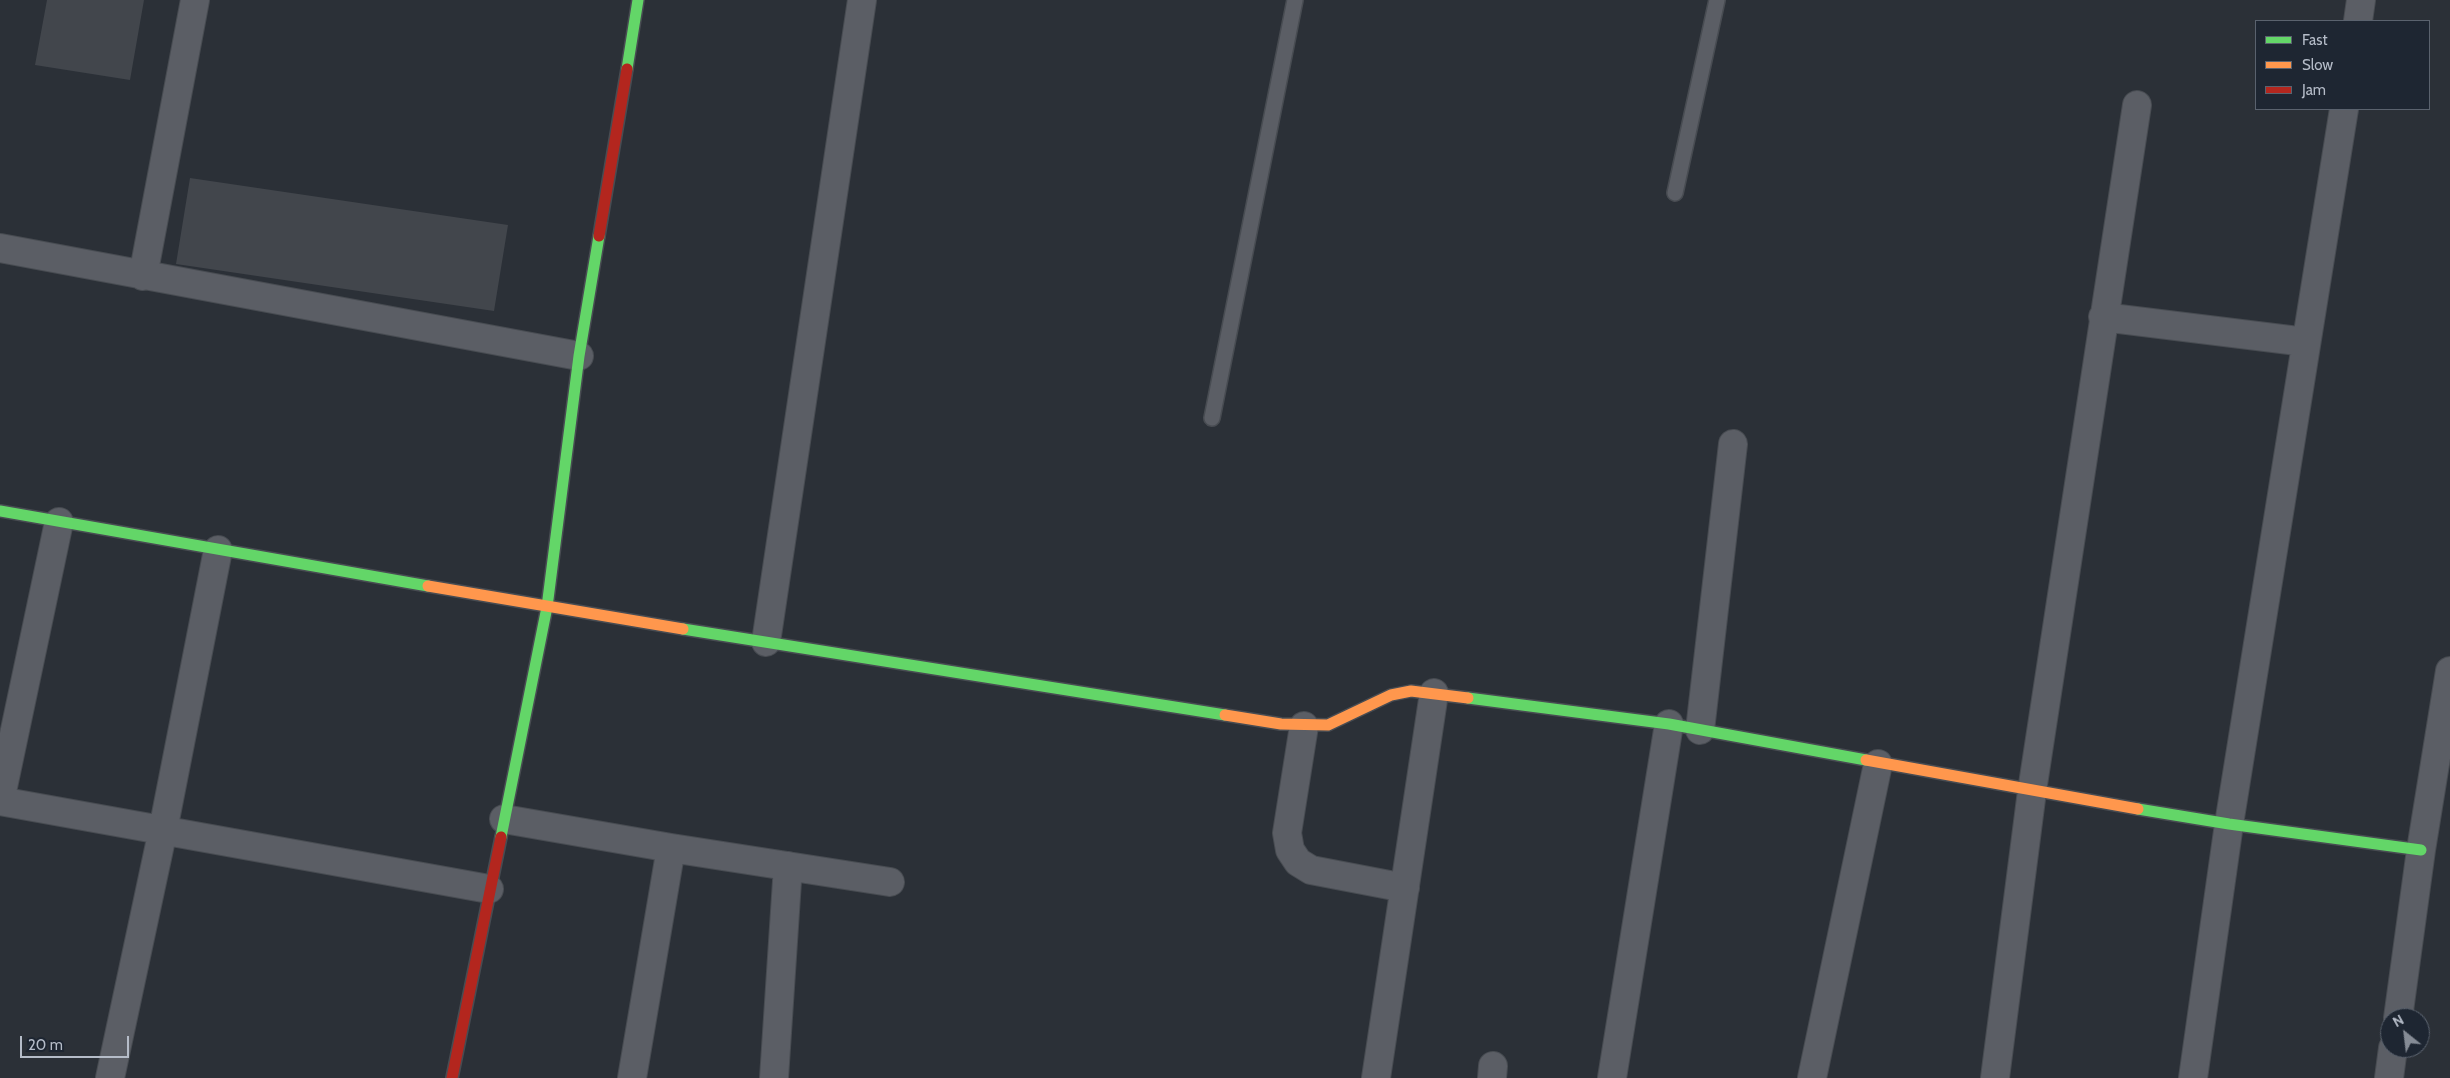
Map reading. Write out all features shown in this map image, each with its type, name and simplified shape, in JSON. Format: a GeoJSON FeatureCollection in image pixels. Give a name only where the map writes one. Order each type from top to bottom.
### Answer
{"type":"FeatureCollection","features":[{"type":"Feature","properties":{"kind":"street"},"geometry":{"type":"LineString","coordinates":[[143,276],[195,0]]}},
{"type":"Feature","properties":{"kind":"street"},"geometry":{"type":"LineString","coordinates":[[452,1078],[547,607],[579,356],[638,0]]}},
{"type":"Feature","properties":{"kind":"street"},"geometry":{"type":"LineString","coordinates":[[766,642],[862,0]]}},
{"type":"Feature","properties":{"kind":"street"},"geometry":{"type":"LineString","coordinates":[[2358,20],[2361,0]]}},
{"type":"Feature","properties":{"kind":"street"},"geometry":{"type":"LineString","coordinates":[[1995,1078],[2032,791],[2103,317],[2137,105]]}},
{"type":"Feature","properties":{"kind":"street"},"geometry":{"type":"LineString","coordinates":[[2193,1078],[2229,824],[2344,110]]}},
{"type":"Feature","properties":{"kind":"street"},"geometry":{"type":"LineString","coordinates":[[0,248],[579,356]]}},
{"type":"Feature","properties":{"kind":"street"},"geometry":{"type":"LineString","coordinates":[[2103,317],[2306,342]]}},
{"type":"Feature","properties":{"kind":"street"},"geometry":{"type":"LineString","coordinates":[[1700,730],[1733,444]]}},
{"type":"Feature","properties":{"kind":"street"},"geometry":{"type":"LineString","coordinates":[[0,511],[547,607],[1304,726],[1328,724],[1391,695],[1411,690],[1669,724],[2032,791],[2229,824],[2421,850]]}},
{"type":"Feature","properties":{"kind":"street"},"geometry":{"type":"LineString","coordinates":[[59,522],[0,801],[489,888]]}},
{"type":"Feature","properties":{"kind":"street"},"geometry":{"type":"LineString","coordinates":[[110,1078],[163,830],[218,550]]}},
{"type":"Feature","properties":{"kind":"street"},"geometry":{"type":"LineString","coordinates":[[2399,1008],[2421,850],[2450,671]]}},
{"type":"Feature","properties":{"kind":"street"},"geometry":{"type":"LineString","coordinates":[[1376,1078],[1434,694]]}},
{"type":"Feature","properties":{"kind":"street"},"geometry":{"type":"LineString","coordinates":[[1612,1078],[1669,724]]}},
{"type":"Feature","properties":{"kind":"street"},"geometry":{"type":"LineString","coordinates":[[1304,726],[1287,833],[1290,850],[1298,862],[1312,870],[1404,888]]}},
{"type":"Feature","properties":{"kind":"street"},"geometry":{"type":"LineString","coordinates":[[1812,1078],[1878,764]]}},
{"type":"Feature","properties":{"kind":"street"},"geometry":{"type":"LineString","coordinates":[[504,819],[671,848],[890,882]]}},
{"type":"Feature","properties":{"kind":"street"},"geometry":{"type":"LineString","coordinates":[[632,1078],[671,848]]}},
{"type":"Feature","properties":{"kind":"street"},"geometry":{"type":"LineString","coordinates":[[774,1078],[788,866]]}},
{"type":"Feature","properties":{"kind":"street"},"geometry":{"type":"LineString","coordinates":[[2389,1078],[2392,1058]]}},
{"type":"Feature","properties":{"kind":"lane"},"geometry":{"type":"LineString","coordinates":[[1212,418],[1295,0]]}},
{"type":"Feature","properties":{"kind":"lane"},"geometry":{"type":"LineString","coordinates":[[1675,193],[1717,0]]}},
{"type":"Feature","properties":{"kind":"building"},"geometry":{"type":"Polygon","coordinates":[[[47,0],[144,0],[130,80],[35,65],[47,0]]]}},
{"type":"Feature","properties":{"kind":"building"},"geometry":{"type":"Polygon","coordinates":[[[190,178],[508,225],[494,311],[176,264],[190,178]]]}},
{"type":"Feature","properties":{"kind":"traffic: fast"},"geometry":{"type":"LineString","coordinates":[[627,69],[638,0]]}},
{"type":"Feature","properties":{"kind":"traffic: fast"},"geometry":{"type":"LineString","coordinates":[[501,837],[547,607],[579,356],[599,236]]}},
{"type":"Feature","properties":{"kind":"traffic: fast"},"geometry":{"type":"LineString","coordinates":[[0,511],[428,586]]}},
{"type":"Feature","properties":{"kind":"traffic: fast"},"geometry":{"type":"LineString","coordinates":[[683,629],[1225,715]]}},
{"type":"Feature","properties":{"kind":"traffic: fast"},"geometry":{"type":"LineString","coordinates":[[1468,698],[1669,724],[1866,760]]}},
{"type":"Feature","properties":{"kind":"traffic: fast"},"geometry":{"type":"LineString","coordinates":[[2138,809],[2229,824],[2421,850]]}},
{"type":"Feature","properties":{"kind":"traffic: slow"},"geometry":{"type":"LineString","coordinates":[[428,586],[683,629]]}},
{"type":"Feature","properties":{"kind":"traffic: slow"},"geometry":{"type":"LineString","coordinates":[[1225,715],[1281,724],[1328,725],[1391,695],[1411,691],[1468,698]]}},
{"type":"Feature","properties":{"kind":"traffic: slow"},"geometry":{"type":"LineString","coordinates":[[1866,760],[2138,809]]}},
{"type":"Feature","properties":{"kind":"traffic: jam"},"geometry":{"type":"LineString","coordinates":[[599,236],[627,69]]}},
{"type":"Feature","properties":{"kind":"traffic: jam"},"geometry":{"type":"LineString","coordinates":[[452,1078],[501,837]]}}]}
